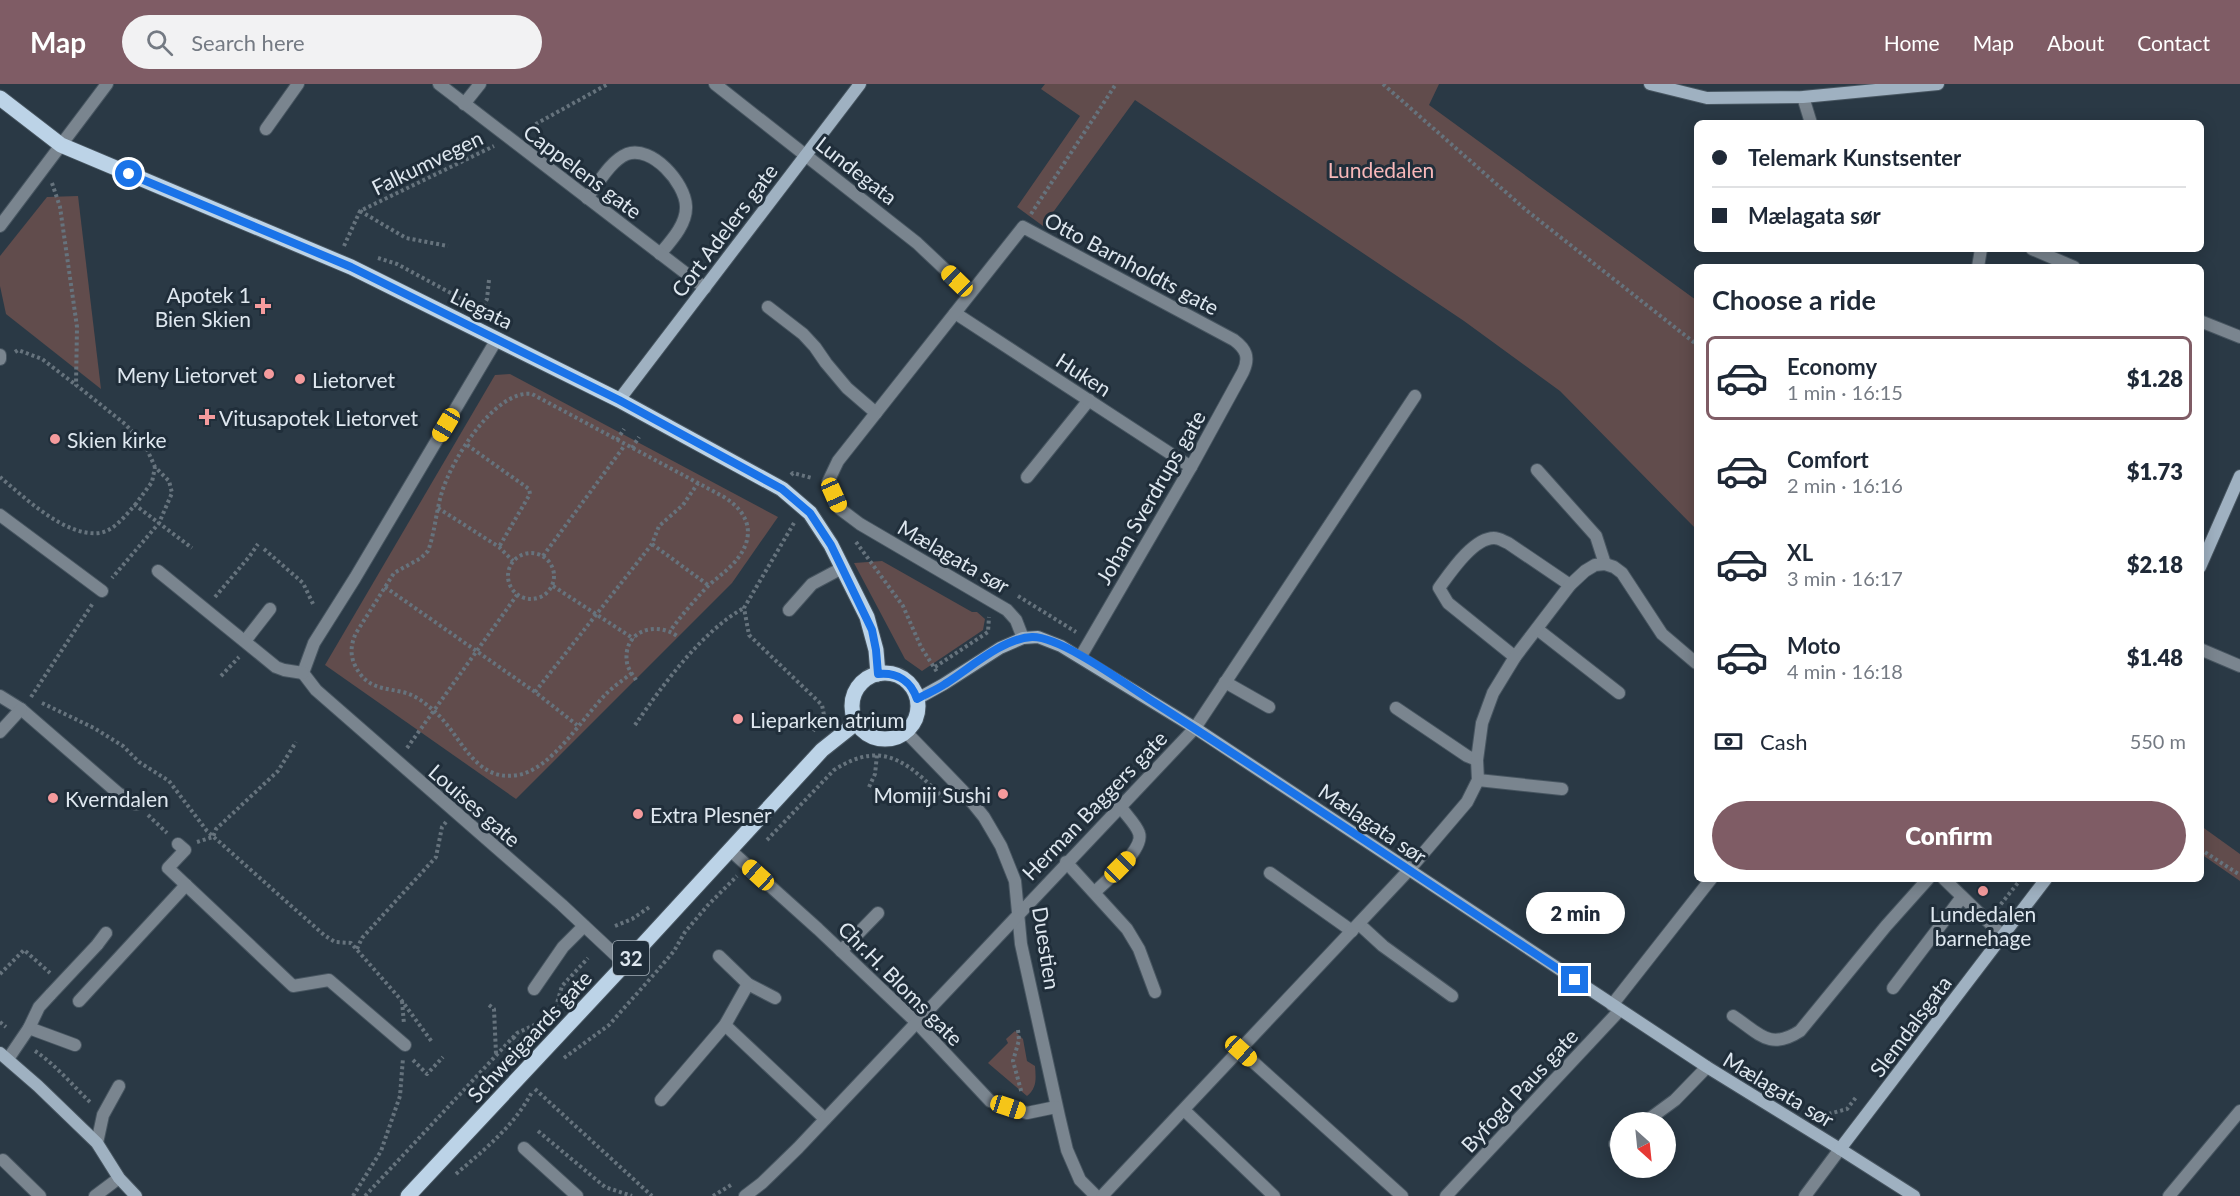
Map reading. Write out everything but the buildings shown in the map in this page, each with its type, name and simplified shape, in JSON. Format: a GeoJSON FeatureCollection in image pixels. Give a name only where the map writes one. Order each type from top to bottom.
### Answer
{"type":"FeatureCollection","features":[{"type":"Feature","properties":{"kind":"main road","name":"Liegata"},"geometry":{"type":"LineString","coordinates":[[0,93],[4,103],[61,145],[322,254],[619,400],[782,489],[799,501],[820,527],[842,568]]}},
{"type":"Feature","properties":{"kind":"main road"},"geometry":{"type":"LineString","coordinates":[[842,568],[872,630],[878,674]]}},
{"type":"Feature","properties":{"kind":"main road"},"geometry":{"type":"LineString","coordinates":[[886,673],[903,678],[914,691],[917,699],[917,714],[906,732],[896,737],[877,738],[868,735],[856,723],[852,714],[854,693],[868,677],[878,674],[886,673]]}},
{"type":"Feature","properties":{"kind":"main road","name":"Schweigaards gate"},"geometry":{"type":"LineString","coordinates":[[408,1196],[822,750],[856,723]]}},
{"type":"Feature","properties":{"kind":"street"},"geometry":{"type":"LineString","coordinates":[[0,226],[107,84]]}},
{"type":"Feature","properties":{"kind":"street","name":"Cappelens gate"},"geometry":{"type":"LineString","coordinates":[[439,84],[705,288]]}},
{"type":"Feature","properties":{"kind":"street"},"geometry":{"type":"LineString","coordinates":[[464,104],[480,84]]}},
{"type":"Feature","properties":{"kind":"street","name":"Lundegata"},"geometry":{"type":"LineString","coordinates":[[715,84],[917,243],[970,293]]}},
{"type":"Feature","properties":{"kind":"street","name":"Cort Adelers gate"},"geometry":{"type":"LineString","coordinates":[[619,400],[860,84]]}},
{"type":"Feature","properties":{"kind":"street"},"geometry":{"type":"LineString","coordinates":[[1650,84],[1707,98],[1803,97],[1938,84]]}},
{"type":"Feature","properties":{"kind":"street"},"geometry":{"type":"LineString","coordinates":[[266,129],[294,85]]}},
{"type":"Feature","properties":{"kind":"street"},"geometry":{"type":"LineString","coordinates":[[1803,97],[1810,120]]}},
{"type":"Feature","properties":{"kind":"street"},"geometry":{"type":"LineString","coordinates":[[587,198],[618,160],[627,154],[640,152],[648,154],[676,177],[686,206],[675,237],[660,254]]}},
{"type":"Feature","properties":{"kind":"street","name":"Otto Barnholdts gate"},"geometry":{"type":"LineString","coordinates":[[824,481],[1023,227],[1234,340],[1243,347],[1247,355]]}},
{"type":"Feature","properties":{"kind":"street"},"geometry":{"type":"LineString","coordinates":[[2039,252],[2067,264]]}},
{"type":"Feature","properties":{"kind":"street"},"geometry":{"type":"LineString","coordinates":[[768,307],[803,334],[847,388],[876,413]]}},
{"type":"Feature","properties":{"kind":"street","name":"Huken"},"geometry":{"type":"LineString","coordinates":[[955,313],[1191,467]]}},
{"type":"Feature","properties":{"kind":"street"},"geometry":{"type":"LineString","coordinates":[[2204,323],[2240,338]]}},
{"type":"Feature","properties":{"kind":"street"},"geometry":{"type":"LineString","coordinates":[[158,571],[276,667],[303,673],[314,643],[497,339]]}},
{"type":"Feature","properties":{"kind":"street","name":"Johan Sverdrups gate"},"geometry":{"type":"LineString","coordinates":[[1081,656],[1244,372],[1247,355]]}},
{"type":"Feature","properties":{"kind":"street","name":"Herman Baggers gate"},"geometry":{"type":"LineString","coordinates":[[745,1196],[762,1183],[825,1119],[1195,728],[1415,396]]}},
{"type":"Feature","properties":{"kind":"street"},"geometry":{"type":"LineString","coordinates":[[1026,477],[1089,400]]}},
{"type":"Feature","properties":{"kind":"street"},"geometry":{"type":"LineString","coordinates":[[1537,470],[1596,536],[1605,564]]}},
{"type":"Feature","properties":{"kind":"street"},"geometry":{"type":"LineString","coordinates":[[2204,558],[2240,476]]}},
{"type":"Feature","properties":{"kind":"street","name":"Mælagata sør"},"geometry":{"type":"LineString","coordinates":[[824,481],[840,509],[860,524],[1007,610],[1016,620],[1023,638],[1045,639],[1081,656],[1195,728],[1707,1067],[1914,1196]]}},
{"type":"Feature","properties":{"kind":"street"},"geometry":{"type":"LineString","coordinates":[[0,515],[102,591]]}},
{"type":"Feature","properties":{"kind":"street"},"geometry":{"type":"LineString","coordinates":[[1515,657],[1448,603],[1439,588],[1453,569],[1469,551],[1488,539],[1496,538],[1508,543],[1570,585]]}},
{"type":"Feature","properties":{"kind":"street"},"geometry":{"type":"LineString","coordinates":[[1102,1196],[1356,928],[1467,802],[1478,780],[1477,760],[1482,723],[1493,693],[1515,657],[1570,585],[1585,571],[1605,564],[1622,573],[1662,634],[1694,661]]}},
{"type":"Feature","properties":{"kind":"street"},"geometry":{"type":"LineString","coordinates":[[789,610],[812,584],[842,568]]}},
{"type":"Feature","properties":{"kind":"street"},"geometry":{"type":"LineString","coordinates":[[245,641],[270,609]]}},
{"type":"Feature","properties":{"kind":"street"},"geometry":{"type":"LineString","coordinates":[[1537,628],[1619,693]]}},
{"type":"Feature","properties":{"kind":"street"},"geometry":{"type":"LineString","coordinates":[[917,699],[1000,648],[1023,638]]}},
{"type":"Feature","properties":{"kind":"street"},"geometry":{"type":"LineString","coordinates":[[2204,651],[2240,666]]}},
{"type":"Feature","properties":{"kind":"street","name":"Louises gate"},"geometry":{"type":"LineString","coordinates":[[303,673],[316,690],[625,964]]}},
{"type":"Feature","properties":{"kind":"street"},"geometry":{"type":"LineString","coordinates":[[1225,682],[1269,707]]}},
{"type":"Feature","properties":{"kind":"street"},"geometry":{"type":"LineString","coordinates":[[0,696],[21,709],[118,793],[136,804]]}},
{"type":"Feature","properties":{"kind":"street"},"geometry":{"type":"LineString","coordinates":[[1396,708],[1467,756],[1477,760]]}},
{"type":"Feature","properties":{"kind":"street"},"geometry":{"type":"LineString","coordinates":[[0,732],[21,709]]}},
{"type":"Feature","properties":{"kind":"street","name":"Duestien"},"geometry":{"type":"LineString","coordinates":[[906,732],[963,791],[984,817],[1015,881],[1020,911],[1021,944],[1056,1107],[1067,1149],[1080,1180],[1096,1196]]}},
{"type":"Feature","properties":{"kind":"street"},"geometry":{"type":"LineString","coordinates":[[1478,780],[1562,789]]}},
{"type":"Feature","properties":{"kind":"street"},"geometry":{"type":"LineString","coordinates":[[1095,892],[1133,854],[1140,843],[1139,833],[1120,806]]}},
{"type":"Feature","properties":{"kind":"street"},"geometry":{"type":"LineString","coordinates":[[178,844],[185,850],[168,868],[293,986],[330,980],[405,1045]]}},
{"type":"Feature","properties":{"kind":"street","name":"Chr.H. Bloms gate"},"geometry":{"type":"LineString","coordinates":[[730,850],[916,1022],[990,1101],[1026,1113],[1056,1107]]}},
{"type":"Feature","properties":{"kind":"street"},"geometry":{"type":"LineString","coordinates":[[1066,862],[1127,929],[1138,949],[1155,992]]}},
{"type":"Feature","properties":{"kind":"street"},"geometry":{"type":"LineString","coordinates":[[1270,873],[1383,946],[1452,996]]}},
{"type":"Feature","properties":{"kind":"street","name":"Byfogd Paus gate"},"geometry":{"type":"LineString","coordinates":[[1448,1195],[1616,1007],[1710,882]]}},
{"type":"Feature","properties":{"kind":"street"},"geometry":{"type":"LineString","coordinates":[[1733,1016],[1772,1042],[1786,1040],[1800,1031],[1925,882]]}},
{"type":"Feature","properties":{"kind":"street"},"geometry":{"type":"LineString","coordinates":[[1947,882],[2003,936]]}},
{"type":"Feature","properties":{"kind":"street","name":"Slemdalsgata"},"geometry":{"type":"LineString","coordinates":[[1808,1195],[1840,1149],[2044,882]]}},
{"type":"Feature","properties":{"kind":"street"},"geometry":{"type":"LineString","coordinates":[[79,1001],[186,885]]}},
{"type":"Feature","properties":{"kind":"street"},"geometry":{"type":"LineString","coordinates":[[1893,988],[1962,897]]}},
{"type":"Feature","properties":{"kind":"street"},"geometry":{"type":"LineString","coordinates":[[841,951],[878,913]]}},
{"type":"Feature","properties":{"kind":"street"},"geometry":{"type":"LineString","coordinates":[[534,989],[563,947],[584,926]]}},
{"type":"Feature","properties":{"kind":"street"},"geometry":{"type":"LineString","coordinates":[[106,933],[39,1007],[29,1028],[4,1056],[97,1143],[119,1178],[136,1196]]}},
{"type":"Feature","properties":{"kind":"street"},"geometry":{"type":"LineString","coordinates":[[719,957],[748,984],[775,998]]}},
{"type":"Feature","properties":{"kind":"street"},"geometry":{"type":"LineString","coordinates":[[661,1101],[725,1025],[748,984]]}},
{"type":"Feature","properties":{"kind":"street"},"geometry":{"type":"LineString","coordinates":[[725,1025],[825,1119]]}},
{"type":"Feature","properties":{"kind":"street"},"geometry":{"type":"LineString","coordinates":[[29,1028],[75,1045]]}},
{"type":"Feature","properties":{"kind":"street"},"geometry":{"type":"LineString","coordinates":[[1241,1051],[1402,1196]]}},
{"type":"Feature","properties":{"kind":"street"},"geometry":{"type":"LineString","coordinates":[[1659,1112],[1675,1100],[1707,1067]]}},
{"type":"Feature","properties":{"kind":"street"},"geometry":{"type":"LineString","coordinates":[[97,1143],[103,1115],[119,1086]]}},
{"type":"Feature","properties":{"kind":"street"},"geometry":{"type":"LineString","coordinates":[[1184,1110],[1274,1196]]}},
{"type":"Feature","properties":{"kind":"street"},"geometry":{"type":"LineString","coordinates":[[2169,1196],[2240,1111]]}},
{"type":"Feature","properties":{"kind":"street"},"geometry":{"type":"LineString","coordinates":[[524,1148],[577,1196]]}},
{"type":"Feature","properties":{"kind":"street"},"geometry":{"type":"LineString","coordinates":[[3,1160],[40,1196]]}},
{"type":"Feature","properties":{"kind":"street"},"geometry":{"type":"LineString","coordinates":[[95,1196],[119,1178]]}},
{"type":"Feature","properties":{"kind":"path","name":"Falkumvegen"},"geometry":{"type":"LineString","coordinates":[[355,251],[342,248],[360,211],[509,139],[608,84]]}},
{"type":"Feature","properties":{"kind":"path"},"geometry":{"type":"LineString","coordinates":[[1023,227],[1116,84]]}},
{"type":"Feature","properties":{"kind":"path"},"geometry":{"type":"LineString","coordinates":[[1383,84],[1526,210],[1694,342]]}},
{"type":"Feature","properties":{"kind":"path"},"geometry":{"type":"LineString","coordinates":[[52,183],[60,207],[77,327],[76,385]]}},
{"type":"Feature","properties":{"kind":"path"},"geometry":{"type":"LineString","coordinates":[[360,211],[406,237],[448,246]]}},
{"type":"Feature","properties":{"kind":"path"},"geometry":{"type":"LineString","coordinates":[[376,258],[397,264],[481,310],[487,298],[489,280]]}},
{"type":"Feature","properties":{"kind":"path"},"geometry":{"type":"LineString","coordinates":[[0,357],[18,350],[42,359],[76,385],[125,424],[145,445],[155,467],[170,481],[172,493],[159,523],[102,591],[21,709]]}},
{"type":"Feature","properties":{"kind":"path"},"geometry":{"type":"LineString","coordinates":[[632,673],[608,692],[577,725],[550,759],[538,768],[516,776],[504,776],[481,768],[471,759],[463,744],[434,711],[408,693],[374,686],[366,681],[354,664],[350,654],[351,643],[394,573],[421,558],[428,551],[449,474],[467,445],[495,408],[524,393],[532,394],[734,503],[742,511],[747,520],[748,530],[743,551],[688,606],[670,631]]}},
{"type":"Feature","properties":{"kind":"path"},"geometry":{"type":"LineString","coordinates":[[617,440],[624,429]]}},
{"type":"Feature","properties":{"kind":"path"},"geometry":{"type":"LineString","coordinates":[[632,448],[639,437]]}},
{"type":"Feature","properties":{"kind":"path"},"geometry":{"type":"LineString","coordinates":[[543,556],[625,444]]}},
{"type":"Feature","properties":{"kind":"path"},"geometry":{"type":"LineString","coordinates":[[467,445],[529,489],[530,494],[499,547]]}},
{"type":"Feature","properties":{"kind":"path"},"geometry":{"type":"LineString","coordinates":[[0,477],[52,520],[79,530],[99,533],[116,526],[135,506],[152,482],[155,467]]}},
{"type":"Feature","properties":{"kind":"path"},"geometry":{"type":"LineString","coordinates":[[791,476],[793,473],[824,481]]}},
{"type":"Feature","properties":{"kind":"path"},"geometry":{"type":"LineString","coordinates":[[535,692],[652,544],[659,526],[683,505],[698,483]]}},
{"type":"Feature","properties":{"kind":"path"},"geometry":{"type":"LineString","coordinates":[[135,506],[192,548]]}},
{"type":"Feature","properties":{"kind":"path"},"geometry":{"type":"LineString","coordinates":[[438,508],[499,547],[513,561]]}},
{"type":"Feature","properties":{"kind":"path"},"geometry":{"type":"LineString","coordinates":[[635,725],[666,680],[727,617],[744,608],[794,523]]}},
{"type":"Feature","properties":{"kind":"path"},"geometry":{"type":"LineString","coordinates":[[852,537],[903,606],[921,647],[937,672]]}},
{"type":"Feature","properties":{"kind":"path"},"geometry":{"type":"LineString","coordinates":[[206,609],[258,544]]}},
{"type":"Feature","properties":{"kind":"path"},"geometry":{"type":"LineString","coordinates":[[652,544],[708,585]]}},
{"type":"Feature","properties":{"kind":"path"},"geometry":{"type":"LineString","coordinates":[[264,549],[303,583],[314,606]]}},
{"type":"Feature","properties":{"kind":"path"},"geometry":{"type":"LineString","coordinates":[[531,553],[543,556],[548,560],[554,572],[553,585],[549,592],[530,600],[517,595],[508,583],[509,567],[513,561],[518,556],[531,553]]}},
{"type":"Feature","properties":{"kind":"path"},"geometry":{"type":"LineString","coordinates":[[553,585],[634,639]]}},
{"type":"Feature","properties":{"kind":"path"},"geometry":{"type":"LineString","coordinates":[[385,587],[535,692],[577,725]]}},
{"type":"Feature","properties":{"kind":"path"},"geometry":{"type":"LineString","coordinates":[[397,762],[517,595]]}},
{"type":"Feature","properties":{"kind":"path"},"geometry":{"type":"LineString","coordinates":[[744,608],[749,635],[822,705],[824,715],[828,720]]}},
{"type":"Feature","properties":{"kind":"path"},"geometry":{"type":"LineString","coordinates":[[935,667],[988,632],[990,608]]}},
{"type":"Feature","properties":{"kind":"path"},"geometry":{"type":"LineString","coordinates":[[636,681],[627,664],[627,655],[634,639],[650,628],[670,631],[677,636]]}},
{"type":"Feature","properties":{"kind":"path"},"geometry":{"type":"LineString","coordinates":[[221,676],[239,657]]}},
{"type":"Feature","properties":{"kind":"path"},"geometry":{"type":"LineString","coordinates":[[30,698],[94,728],[123,746],[139,762],[169,781],[213,837],[324,935],[335,942],[351,943],[402,1001],[432,1042]]}},
{"type":"Feature","properties":{"kind":"path"},"geometry":{"type":"LineString","coordinates":[[213,837],[216,829],[278,771],[296,742]]}},
{"type":"Feature","properties":{"kind":"path"},"geometry":{"type":"LineString","coordinates":[[562,1059],[609,1025],[674,951],[685,932],[747,865],[760,847],[834,770],[846,762],[873,754],[898,760],[913,769],[955,810]]}},
{"type":"Feature","properties":{"kind":"path"},"geometry":{"type":"LineString","coordinates":[[844,755],[846,762]]}},
{"type":"Feature","properties":{"kind":"path"},"geometry":{"type":"LineString","coordinates":[[869,787],[875,774],[877,755]]}},
{"type":"Feature","properties":{"kind":"path"},"geometry":{"type":"LineString","coordinates":[[357,949],[362,938],[436,857],[442,827],[455,813]]}},
{"type":"Feature","properties":{"kind":"path"},"geometry":{"type":"LineString","coordinates":[[2204,852],[2240,875]]}},
{"type":"Feature","properties":{"kind":"path"},"geometry":{"type":"LineString","coordinates":[[1995,911],[2019,882]]}},
{"type":"Feature","properties":{"kind":"path"},"geometry":{"type":"LineString","coordinates":[[0,974],[24,950],[53,975]]}},
{"type":"Feature","properties":{"kind":"path"},"geometry":{"type":"LineString","coordinates":[[365,1196],[517,1033],[541,1022],[555,1010],[562,986],[588,958]]}},
{"type":"Feature","properties":{"kind":"path"},"geometry":{"type":"LineString","coordinates":[[352,1196],[381,1151],[400,1096],[405,1045],[402,1001]]}},
{"type":"Feature","properties":{"kind":"path"},"geometry":{"type":"LineString","coordinates":[[489,1005],[494,1009],[496,1055]]}},
{"type":"Feature","properties":{"kind":"path"},"geometry":{"type":"LineString","coordinates":[[0,1022],[6,1027]]}},
{"type":"Feature","properties":{"kind":"path"},"geometry":{"type":"LineString","coordinates":[[1018,1030],[1019,1040],[1014,1061],[1023,1098]]}},
{"type":"Feature","properties":{"kind":"path"},"geometry":{"type":"LineString","coordinates":[[513,1037],[526,1051]]}},
{"type":"Feature","properties":{"kind":"path"},"geometry":{"type":"LineString","coordinates":[[35,1051],[48,1059],[55,1069],[96,1107]]}},
{"type":"Feature","properties":{"kind":"path"},"geometry":{"type":"LineString","coordinates":[[414,1062],[427,1074],[443,1057]]}},
{"type":"Feature","properties":{"kind":"path"},"geometry":{"type":"LineString","coordinates":[[453,1177],[501,1135],[542,1080]]}},
{"type":"Feature","properties":{"kind":"path"},"geometry":{"type":"LineString","coordinates":[[535,1089],[652,1196]]}},
{"type":"Feature","properties":{"kind":"path"},"geometry":{"type":"LineString","coordinates":[[1810,1118],[1846,1109],[1860,1091]]}},
{"type":"Feature","properties":{"kind":"path"},"geometry":{"type":"LineString","coordinates":[[538,1131],[605,1187],[632,1196]]}},
{"type":"Feature","properties":{"kind":"path"},"geometry":{"type":"LineString","coordinates":[[713,1196],[731,1185]]}},
{"type":"Feature","properties":{"kind":"green space","name":"Lundedalen"},"geometry":{"type":"Polygon","coordinates":[[[1045,84],[1439,84],[1429,105],[1694,299],[1694,527],[1560,391],[1464,321],[1135,100],[1043,226],[1017,207],[1080,116],[1041,89],[1045,84]]]}},
{"type":"Feature","properties":{"kind":"green space"},"geometry":{"type":"Polygon","coordinates":[[[78,196],[101,389],[6,314],[0,286],[0,256],[47,197],[78,196]]]}},
{"type":"Feature","properties":{"kind":"green space"},"geometry":{"type":"Polygon","coordinates":[[[510,374],[778,517],[732,583],[516,799],[325,665],[495,375],[510,374]]]}},
{"type":"Feature","properties":{"kind":"green space"},"geometry":{"type":"Polygon","coordinates":[[[882,561],[972,612],[977,612],[985,619],[983,630],[922,671],[905,659],[854,563],[882,561]]]}},
{"type":"Feature","properties":{"kind":"green space"},"geometry":{"type":"Polygon","coordinates":[[[2204,828],[2240,854],[2240,881],[2204,856],[2204,828]]]}},
{"type":"Feature","properties":{"kind":"green space"},"geometry":{"type":"Polygon","coordinates":[[[1015,1031],[1023,1039],[1027,1061],[1035,1066],[1036,1079],[1027,1096],[988,1063],[1008,1043],[1006,1039],[1015,1031]]]}},
{"type":"Feature","properties":{"kind":"place","name":"Apotek 1 Bien Skien"},"geometry":{"type":"Point","coordinates":[263,306]}},
{"type":"Feature","properties":{"kind":"place","name":"Meny Lietorvet"},"geometry":{"type":"Point","coordinates":[269,374]}},
{"type":"Feature","properties":{"kind":"place","name":"Lietorvet"},"geometry":{"type":"Point","coordinates":[300,379]}},
{"type":"Feature","properties":{"kind":"place","name":"Vitusapotek Lietorvet"},"geometry":{"type":"Point","coordinates":[207,417]}},
{"type":"Feature","properties":{"kind":"place","name":"Skien kirke"},"geometry":{"type":"Point","coordinates":[55,439]}},
{"type":"Feature","properties":{"kind":"place","name":"Lieparken atrium"},"geometry":{"type":"Point","coordinates":[738,719]}},
{"type":"Feature","properties":{"kind":"place","name":"Momiji Sushi"},"geometry":{"type":"Point","coordinates":[1003,794]}},
{"type":"Feature","properties":{"kind":"place","name":"Kverndalen"},"geometry":{"type":"Point","coordinates":[53,798]}},
{"type":"Feature","properties":{"kind":"place","name":"Extra Plesner"},"geometry":{"type":"Point","coordinates":[638,814]}},
{"type":"Feature","properties":{"kind":"place","name":"Lundedalen barnehage"},"geometry":{"type":"Point","coordinates":[1983,891]}},
{"type":"Feature","properties":{"kind":"route"},"geometry":{"type":"LineString","coordinates":[[129,174],[351,267],[619,400],[782,489],[799,501],[810,513],[831,545],[872,630],[878,674],[886,673],[903,678],[914,691],[917,699],[1000,648],[1023,638],[1038,637],[1051,641],[1081,656],[1195,728],[1575,980]]}}]}
